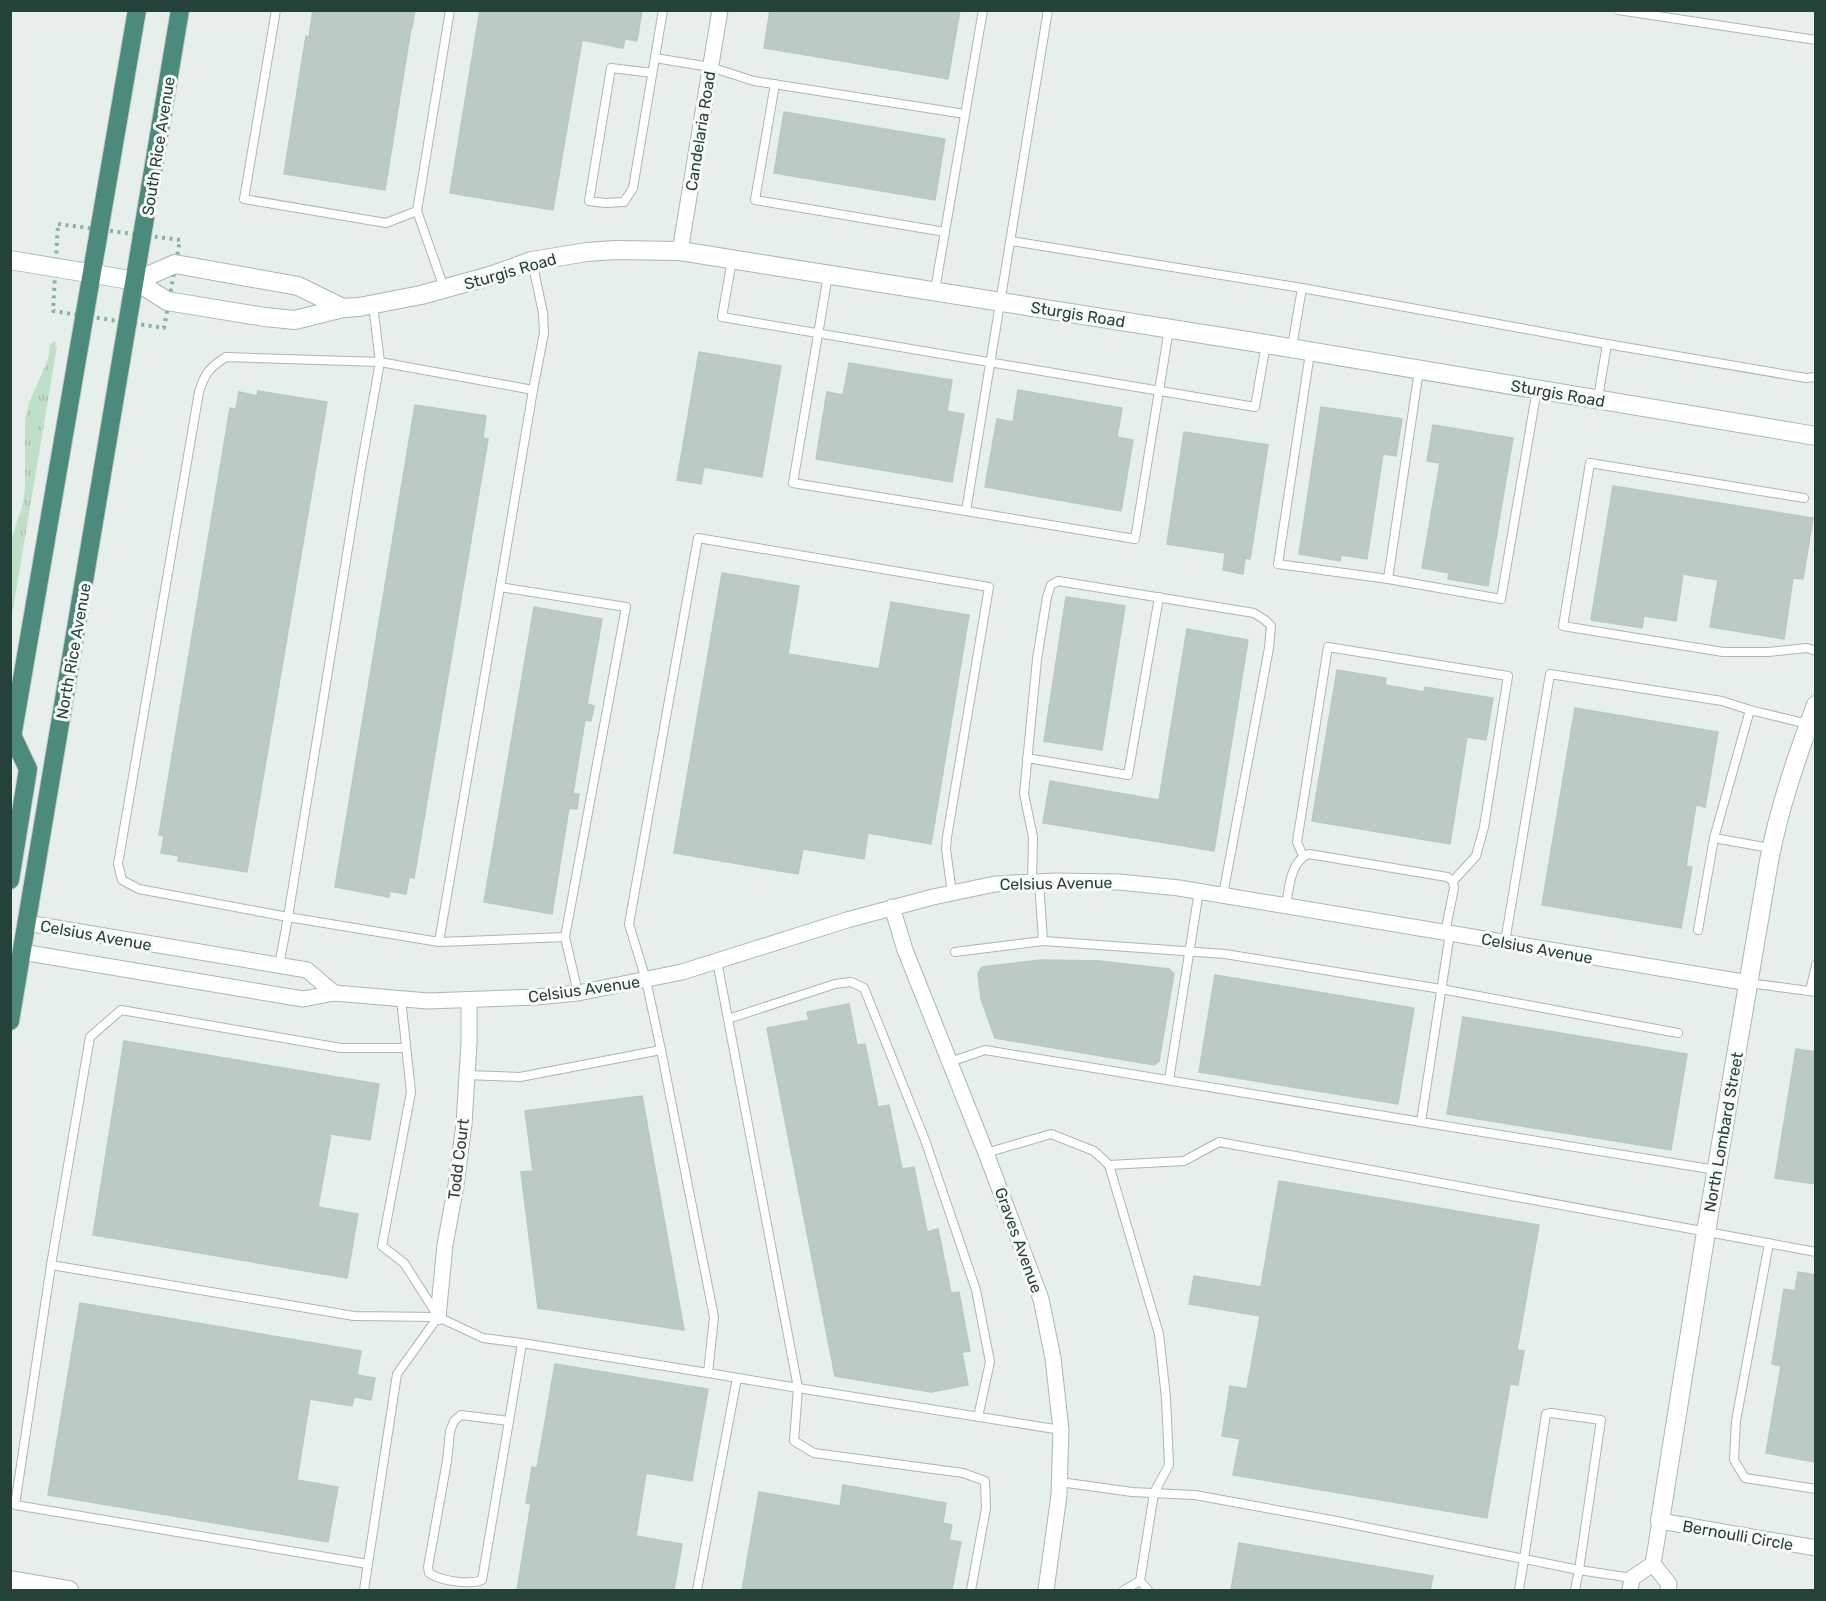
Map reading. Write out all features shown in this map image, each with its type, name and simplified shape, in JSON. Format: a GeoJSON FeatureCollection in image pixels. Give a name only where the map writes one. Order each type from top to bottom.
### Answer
{"type":"FeatureCollection","features":[{"type":"Feature","properties":{"kind":"highway"},"geometry":{"type":"LineString","coordinates":[[10,880],[28,769],[11,743],[137,10]]}},
{"type":"Feature","properties":{"kind":"highway","name":"South Rice Avenue"},"geometry":{"type":"LineString","coordinates":[[136,281],[180,10]]}},
{"type":"Feature","properties":{"kind":"highway","name":"North Rice Avenue"},"geometry":{"type":"LineString","coordinates":[[10,1021],[16,950],[27,923],[136,281]]}},
{"type":"Feature","properties":{"kind":"street","name":"Candelaria Road"},"geometry":{"type":"LineString","coordinates":[[680,251],[720,10]]}},
{"type":"Feature","properties":{"kind":"street","name":"Sturgis Road"},"geometry":{"type":"LineString","coordinates":[[10,260],[136,281],[167,301],[295,320],[344,308],[373,305],[445,289],[532,261],[615,250],[680,251],[1266,344],[1815,436]]}},
{"type":"Feature","properties":{"kind":"street"},"geometry":{"type":"LineString","coordinates":[[136,281],[175,264],[298,286],[344,308]]}},
{"type":"Feature","properties":{"kind":"street","name":"North Lombard Street"},"geometry":{"type":"LineString","coordinates":[[1653,1564],[1716,1170],[1771,848],[1795,762],[1815,705]]}},
{"type":"Feature","properties":{"kind":"street","name":"Celsius Avenue"},"geometry":{"type":"LineString","coordinates":[[16,950],[303,999],[334,993],[401,999],[469,1000],[536,997],[578,993],[646,980],[717,961],[892,907],[995,884],[1119,882],[1199,891],[1749,983]]}},
{"type":"Feature","properties":{"kind":"street","name":"Graves Avenue"},"geometry":{"type":"LineString","coordinates":[[892,907],[905,950],[1041,1299],[1053,1358],[1060,1430],[1060,1482],[1046,1590]]}},
{"type":"Feature","properties":{"kind":"street","name":"Celsius Avenue"},"geometry":{"type":"LineString","coordinates":[[27,923],[308,970],[334,993]]}},
{"type":"Feature","properties":{"kind":"street","name":"Todd Court"},"geometry":{"type":"LineString","coordinates":[[438,1317],[445,1245],[464,1124],[469,1000]]}},
{"type":"Feature","properties":{"kind":"street","name":"Bernoulli Circle"},"geometry":{"type":"LineString","coordinates":[[1660,1521],[1815,1548]]}},
{"type":"Feature","properties":{"kind":"street"},"geometry":{"type":"LineString","coordinates":[[1631,1584],[1653,1564],[1669,1584],[1668,1590]]}},
{"type":"Feature","properties":{"kind":"street"},"geometry":{"type":"LineString","coordinates":[[10,1580],[69,1590]]}},
{"type":"Feature","properties":{"kind":"lane"},"geometry":{"type":"LineString","coordinates":[[276,10],[244,199],[386,223],[417,211]]}},
{"type":"Feature","properties":{"kind":"lane"},"geometry":{"type":"LineString","coordinates":[[445,289],[417,211],[450,10]]}},
{"type":"Feature","properties":{"kind":"lane"},"geometry":{"type":"LineString","coordinates":[[652,74],[611,68],[589,201],[605,204],[624,201],[633,188],[663,10]]}},
{"type":"Feature","properties":{"kind":"lane"},"geometry":{"type":"LineString","coordinates":[[935,292],[983,10]]}},
{"type":"Feature","properties":{"kind":"lane"},"geometry":{"type":"LineString","coordinates":[[966,511],[1048,10]]}},
{"type":"Feature","properties":{"kind":"lane"},"geometry":{"type":"LineString","coordinates":[[1618,10],[1815,40]]}},
{"type":"Feature","properties":{"kind":"lane"},"geometry":{"type":"LineString","coordinates":[[655,58],[710,67],[754,81],[965,114]]}},
{"type":"Feature","properties":{"kind":"lane"},"geometry":{"type":"LineString","coordinates":[[775,84],[755,200],[945,232]]}},
{"type":"Feature","properties":{"kind":"lane"},"geometry":{"type":"LineString","coordinates":[[1011,241],[1302,288],[1806,378],[1815,377]]}},
{"type":"Feature","properties":{"kind":"lane"},"geometry":{"type":"LineString","coordinates":[[732,258],[722,317],[1255,407],[1266,344]]}},
{"type":"Feature","properties":{"kind":"lane"},"geometry":{"type":"LineString","coordinates":[[439,942],[544,333],[543,313],[532,261]]}},
{"type":"Feature","properties":{"kind":"lane"},"geometry":{"type":"LineString","coordinates":[[828,275],[793,483],[1135,539],[1169,329]]}},
{"type":"Feature","properties":{"kind":"lane"},"geometry":{"type":"LineString","coordinates":[[1302,288],[1301,350],[1278,564],[1388,579],[1501,599],[1537,389]]}},
{"type":"Feature","properties":{"kind":"lane"},"geometry":{"type":"LineString","coordinates":[[279,966],[380,362],[373,305]]}},
{"type":"Feature","properties":{"kind":"lane"},"geometry":{"type":"LineString","coordinates":[[1598,400],[1607,344]]}},
{"type":"Feature","properties":{"kind":"lane"},"geometry":{"type":"LineString","coordinates":[[534,390],[380,362],[226,357],[210,367],[199,393],[118,864],[122,880],[139,889],[439,942],[565,937]]}},
{"type":"Feature","properties":{"kind":"lane"},"geometry":{"type":"LineString","coordinates":[[1388,579],[1419,370]]}},
{"type":"Feature","properties":{"kind":"lane"},"geometry":{"type":"LineString","coordinates":[[1804,498],[1590,463],[1563,626],[1723,652],[1768,652],[1807,648],[1815,651]]}},
{"type":"Feature","properties":{"kind":"lane"},"geometry":{"type":"LineString","coordinates":[[708,1373],[714,1317],[646,980],[629,924],[698,538],[989,587],[947,837],[946,849],[952,893]]}},
{"type":"Feature","properties":{"kind":"lane"},"geometry":{"type":"LineString","coordinates":[[1043,941],[1033,837],[1024,794],[1037,659],[1047,597],[1051,585],[1058,581],[1254,613],[1271,626],[1269,648],[1223,895]]}},
{"type":"Feature","properties":{"kind":"lane"},"geometry":{"type":"LineString","coordinates":[[500,587],[626,607],[565,937],[578,993]]}},
{"type":"Feature","properties":{"kind":"lane"},"geometry":{"type":"LineString","coordinates":[[1027,758],[1128,775],[1159,597]]}},
{"type":"Feature","properties":{"kind":"lane"},"geometry":{"type":"LineString","coordinates":[[1303,856],[1298,842],[1328,647],[1509,676],[1484,828],[1476,856],[1453,881]]}},
{"type":"Feature","properties":{"kind":"lane"},"geometry":{"type":"LineString","coordinates":[[1506,942],[1550,674],[1722,701],[1809,724]]}},
{"type":"Feature","properties":{"kind":"lane"},"geometry":{"type":"LineString","coordinates":[[1698,930],[1714,838],[1750,710]]}},
{"type":"Feature","properties":{"kind":"lane"},"geometry":{"type":"LineString","coordinates":[[1714,838],[1771,848]]}},
{"type":"Feature","properties":{"kind":"lane"},"geometry":{"type":"LineString","coordinates":[[1286,906],[1292,875],[1297,863],[1303,856],[1309,854],[1447,877],[1453,881],[1442,989],[1421,1122]]}},
{"type":"Feature","properties":{"kind":"lane"},"geometry":{"type":"LineString","coordinates":[[1169,1080],[1199,891]]}},
{"type":"Feature","properties":{"kind":"lane"},"geometry":{"type":"LineString","coordinates":[[955,952],[1043,941],[1224,954],[1442,989],[1678,1033]]}},
{"type":"Feature","properties":{"kind":"lane"},"geometry":{"type":"LineString","coordinates":[[717,961],[798,1388],[795,1441],[814,1453],[963,1473],[985,1481],[986,1508],[971,1590]]}},
{"type":"Feature","properties":{"kind":"lane"},"geometry":{"type":"LineString","coordinates":[[1749,983],[1813,992],[1815,965]]}},
{"type":"Feature","properties":{"kind":"lane"},"geometry":{"type":"LineString","coordinates":[[728,1019],[835,984],[851,982],[864,988],[925,1140],[976,1290],[990,1362],[978,1417]]}},
{"type":"Feature","properties":{"kind":"lane"},"geometry":{"type":"LineString","coordinates":[[401,999],[411,1092],[382,1246],[404,1263],[438,1317]]}},
{"type":"Feature","properties":{"kind":"lane"},"geometry":{"type":"LineString","coordinates":[[368,1564],[15,1505],[51,1266],[90,1037],[121,1010],[340,1048],[405,1048]]}},
{"type":"Feature","properties":{"kind":"lane"},"geometry":{"type":"LineString","coordinates":[[467,1075],[520,1077],[661,1050]]}},
{"type":"Feature","properties":{"kind":"lane"},"geometry":{"type":"LineString","coordinates":[[950,1062],[985,1050],[1716,1170]]}},
{"type":"Feature","properties":{"kind":"lane"},"geometry":{"type":"LineString","coordinates":[[986,1153],[1051,1134],[1094,1151],[1109,1165],[1159,1334],[1166,1398],[1169,1465],[1154,1493],[1140,1581]]}},
{"type":"Feature","properties":{"kind":"lane"},"geometry":{"type":"LineString","coordinates":[[1109,1165],[1184,1161],[1220,1142],[1815,1252]]}},
{"type":"Feature","properties":{"kind":"lane"},"geometry":{"type":"LineString","coordinates":[[1769,1243],[1736,1421],[1734,1460],[1745,1478],[1815,1489]]}},
{"type":"Feature","properties":{"kind":"lane"},"geometry":{"type":"LineString","coordinates":[[51,1266],[354,1316],[438,1317],[483,1338],[1060,1430]]}},
{"type":"Feature","properties":{"kind":"lane"},"geometry":{"type":"LineString","coordinates":[[364,1590],[397,1374],[438,1317]]}},
{"type":"Feature","properties":{"kind":"lane"},"geometry":{"type":"LineString","coordinates":[[509,1421],[461,1415],[454,1421],[450,1431],[447,1461],[428,1567],[429,1573],[435,1577],[474,1583],[482,1580],[509,1421],[522,1343]]}},
{"type":"Feature","properties":{"kind":"lane"},"geometry":{"type":"LineString","coordinates":[[697,1590],[737,1378]]}},
{"type":"Feature","properties":{"kind":"lane"},"geometry":{"type":"LineString","coordinates":[[1519,1590],[1546,1414],[1551,1413],[1601,1420],[1575,1590]]}},
{"type":"Feature","properties":{"kind":"lane"},"geometry":{"type":"LineString","coordinates":[[1060,1482],[1154,1493],[1195,1495],[1579,1570],[1631,1584]]}},
{"type":"Feature","properties":{"kind":"lane"},"geometry":{"type":"LineString","coordinates":[[1124,1590],[1140,1581]]}},
{"type":"Feature","properties":{"kind":"lane"},"geometry":{"type":"LineString","coordinates":[[1140,1581],[1148,1590]]}},
{"type":"Feature","properties":{"kind":"green space"},"geometry":{"type":"Polygon","coordinates":[[[53,342],[56,342],[57,346],[11,621],[11,540],[23,504],[25,488],[25,419],[53,342]]]}},
{"type":"Feature","properties":{"kind":"building"},"geometry":{"type":"Polygon","coordinates":[[[313,10],[415,10],[385,190],[284,174],[306,36],[309,37],[313,10]]]}},
{"type":"Feature","properties":{"kind":"building"},"geometry":{"type":"Polygon","coordinates":[[[480,10],[642,10],[637,41],[625,39],[623,48],[582,40],[553,210],[450,193],[480,10]]]}},
{"type":"Feature","properties":{"kind":"building"},"geometry":{"type":"Polygon","coordinates":[[[770,10],[960,10],[948,79],[764,48],[770,10]]]}},
{"type":"Feature","properties":{"kind":"building"},"geometry":{"type":"Polygon","coordinates":[[[784,112],[945,139],[935,200],[774,173],[784,112]]]}},
{"type":"Feature","properties":{"kind":"building"},"geometry":{"type":"Polygon","coordinates":[[[699,352],[781,366],[762,477],[704,467],[701,484],[677,480],[699,352]]]}},
{"type":"Feature","properties":{"kind":"building"},"geometry":{"type":"Polygon","coordinates":[[[849,363],[952,380],[947,411],[964,414],[952,482],[816,459],[827,392],[843,395],[849,363]]]}},
{"type":"Feature","properties":{"kind":"building"},"geometry":{"type":"Polygon","coordinates":[[[1018,390],[1122,408],[1117,437],[1133,440],[1121,511],[985,487],[997,419],[1013,422],[1018,390]]]}},
{"type":"Feature","properties":{"kind":"building"},"geometry":{"type":"Polygon","coordinates":[[[258,391],[327,402],[247,872],[178,861],[179,856],[161,853],[164,836],[159,835],[230,408],[236,409],[239,392],[257,396],[258,391]]]}},
{"type":"Feature","properties":{"kind":"building"},"geometry":{"type":"Polygon","coordinates":[[[415,405],[486,416],[483,438],[488,439],[414,878],[409,877],[406,894],[390,891],[389,897],[335,887],[415,405]]]}},
{"type":"Feature","properties":{"kind":"building"},"geometry":{"type":"Polygon","coordinates":[[[1321,407],[1402,419],[1396,456],[1383,454],[1367,559],[1341,555],[1340,561],[1299,554],[1321,407]]]}},
{"type":"Feature","properties":{"kind":"building"},"geometry":{"type":"Polygon","coordinates":[[[1433,425],[1513,438],[1488,586],[1448,579],[1449,573],[1422,568],[1440,463],[1427,461],[1433,425]]]}},
{"type":"Feature","properties":{"kind":"building"},"geometry":{"type":"Polygon","coordinates":[[[1184,432],[1268,445],[1250,559],[1245,558],[1243,574],[1223,570],[1225,553],[1167,544],[1184,432]]]}},
{"type":"Feature","properties":{"kind":"building"},"geometry":{"type":"Polygon","coordinates":[[[1613,486],[1813,518],[1803,579],[1793,578],[1784,639],[1710,627],[1718,580],[1683,574],[1676,621],[1644,616],[1642,628],[1591,620],[1613,486]]]}},
{"type":"Feature","properties":{"kind":"building"},"geometry":{"type":"Polygon","coordinates":[[[722,573],[799,586],[788,654],[879,669],[891,602],[969,615],[931,844],[868,833],[864,859],[803,849],[798,874],[674,853],[722,573]]]}},
{"type":"Feature","properties":{"kind":"building"},"geometry":{"type":"Polygon","coordinates":[[[1066,597],[1125,606],[1102,750],[1044,741],[1066,597]]]}},
{"type":"Feature","properties":{"kind":"building"},"geometry":{"type":"Polygon","coordinates":[[[534,607],[602,619],[587,704],[594,706],[591,721],[585,720],[573,793],[579,794],[577,809],[569,808],[552,914],[484,902],[534,607]]]}},
{"type":"Feature","properties":{"kind":"building"},"geometry":{"type":"Polygon","coordinates":[[[1187,629],[1248,640],[1214,851],[1043,823],[1050,781],[1159,800],[1187,629]]]}},
{"type":"Feature","properties":{"kind":"building"},"geometry":{"type":"Polygon","coordinates":[[[1337,670],[1386,678],[1385,685],[1424,692],[1425,687],[1493,698],[1486,740],[1467,737],[1450,844],[1312,821],[1337,670]]]}},
{"type":"Feature","properties":{"kind":"building"},"geometry":{"type":"Polygon","coordinates":[[[1575,708],[1718,732],[1705,807],[1696,805],[1686,866],[1692,867],[1681,928],[1542,905],[1575,708]]]}},
{"type":"Feature","properties":{"kind":"building"},"geometry":{"type":"Polygon","coordinates":[[[1041,960],[1099,961],[1169,969],[1174,974],[1159,1061],[1154,1065],[995,1038],[981,999],[978,974],[982,967],[1041,960]]]}},
{"type":"Feature","properties":{"kind":"building"},"geometry":{"type":"Polygon","coordinates":[[[1215,975],[1414,1008],[1398,1104],[1199,1072],[1215,975]]]}},
{"type":"Feature","properties":{"kind":"building"},"geometry":{"type":"Polygon","coordinates":[[[849,1004],[857,1045],[865,1044],[878,1107],[889,1105],[902,1169],[914,1167],[927,1232],[938,1229],[951,1293],[959,1292],[970,1351],[962,1352],[968,1385],[931,1392],[835,1376],[767,1028],[809,1020],[807,1012],[849,1004]]]}},
{"type":"Feature","properties":{"kind":"building"},"geometry":{"type":"Polygon","coordinates":[[[1463,1017],[1687,1054],[1671,1150],[1447,1114],[1463,1017]]]}},
{"type":"Feature","properties":{"kind":"building"},"geometry":{"type":"Polygon","coordinates":[[[124,1041],[379,1084],[370,1140],[331,1134],[318,1207],[358,1214],[347,1278],[93,1235],[124,1041]]]}},
{"type":"Feature","properties":{"kind":"building"},"geometry":{"type":"Polygon","coordinates":[[[1796,1049],[1815,1052],[1815,1184],[1775,1178],[1796,1049]]]}},
{"type":"Feature","properties":{"kind":"building"},"geometry":{"type":"Polygon","coordinates":[[[642,1096],[684,1330],[538,1308],[521,1172],[533,1171],[525,1111],[642,1096]]]}},
{"type":"Feature","properties":{"kind":"building"},"geometry":{"type":"Polygon","coordinates":[[[1279,1181],[1539,1225],[1517,1350],[1524,1351],[1518,1385],[1510,1384],[1487,1518],[1233,1475],[1240,1439],[1222,1436],[1230,1386],[1247,1389],[1260,1316],[1189,1304],[1194,1276],[1261,1287],[1279,1181]]]}},
{"type":"Feature","properties":{"kind":"building"},"geometry":{"type":"Polygon","coordinates":[[[1798,1272],[1815,1275],[1815,1462],[1766,1453],[1781,1366],[1772,1364],[1784,1289],[1795,1291],[1798,1272]]]}},
{"type":"Feature","properties":{"kind":"building"},"geometry":{"type":"Polygon","coordinates":[[[80,1303],[361,1351],[357,1375],[375,1378],[371,1400],[354,1397],[352,1406],[310,1399],[297,1480],[338,1487],[328,1542],[48,1495],[80,1303]]]}},
{"type":"Feature","properties":{"kind":"building"},"geometry":{"type":"Polygon","coordinates":[[[555,1364],[708,1389],[692,1481],[646,1473],[636,1536],[682,1544],[674,1590],[517,1590],[531,1504],[526,1503],[532,1467],[537,1468],[555,1364]]]}},
{"type":"Feature","properties":{"kind":"building"},"geometry":{"type":"Polygon","coordinates":[[[843,1485],[946,1503],[943,1523],[952,1525],[949,1540],[961,1542],[952,1590],[742,1590],[759,1492],[840,1506],[843,1485]]]}},
{"type":"Feature","properties":{"kind":"building"},"geometry":{"type":"Polygon","coordinates":[[[1239,1543],[1433,1576],[1430,1590],[1231,1590],[1239,1543]]]}}]}
